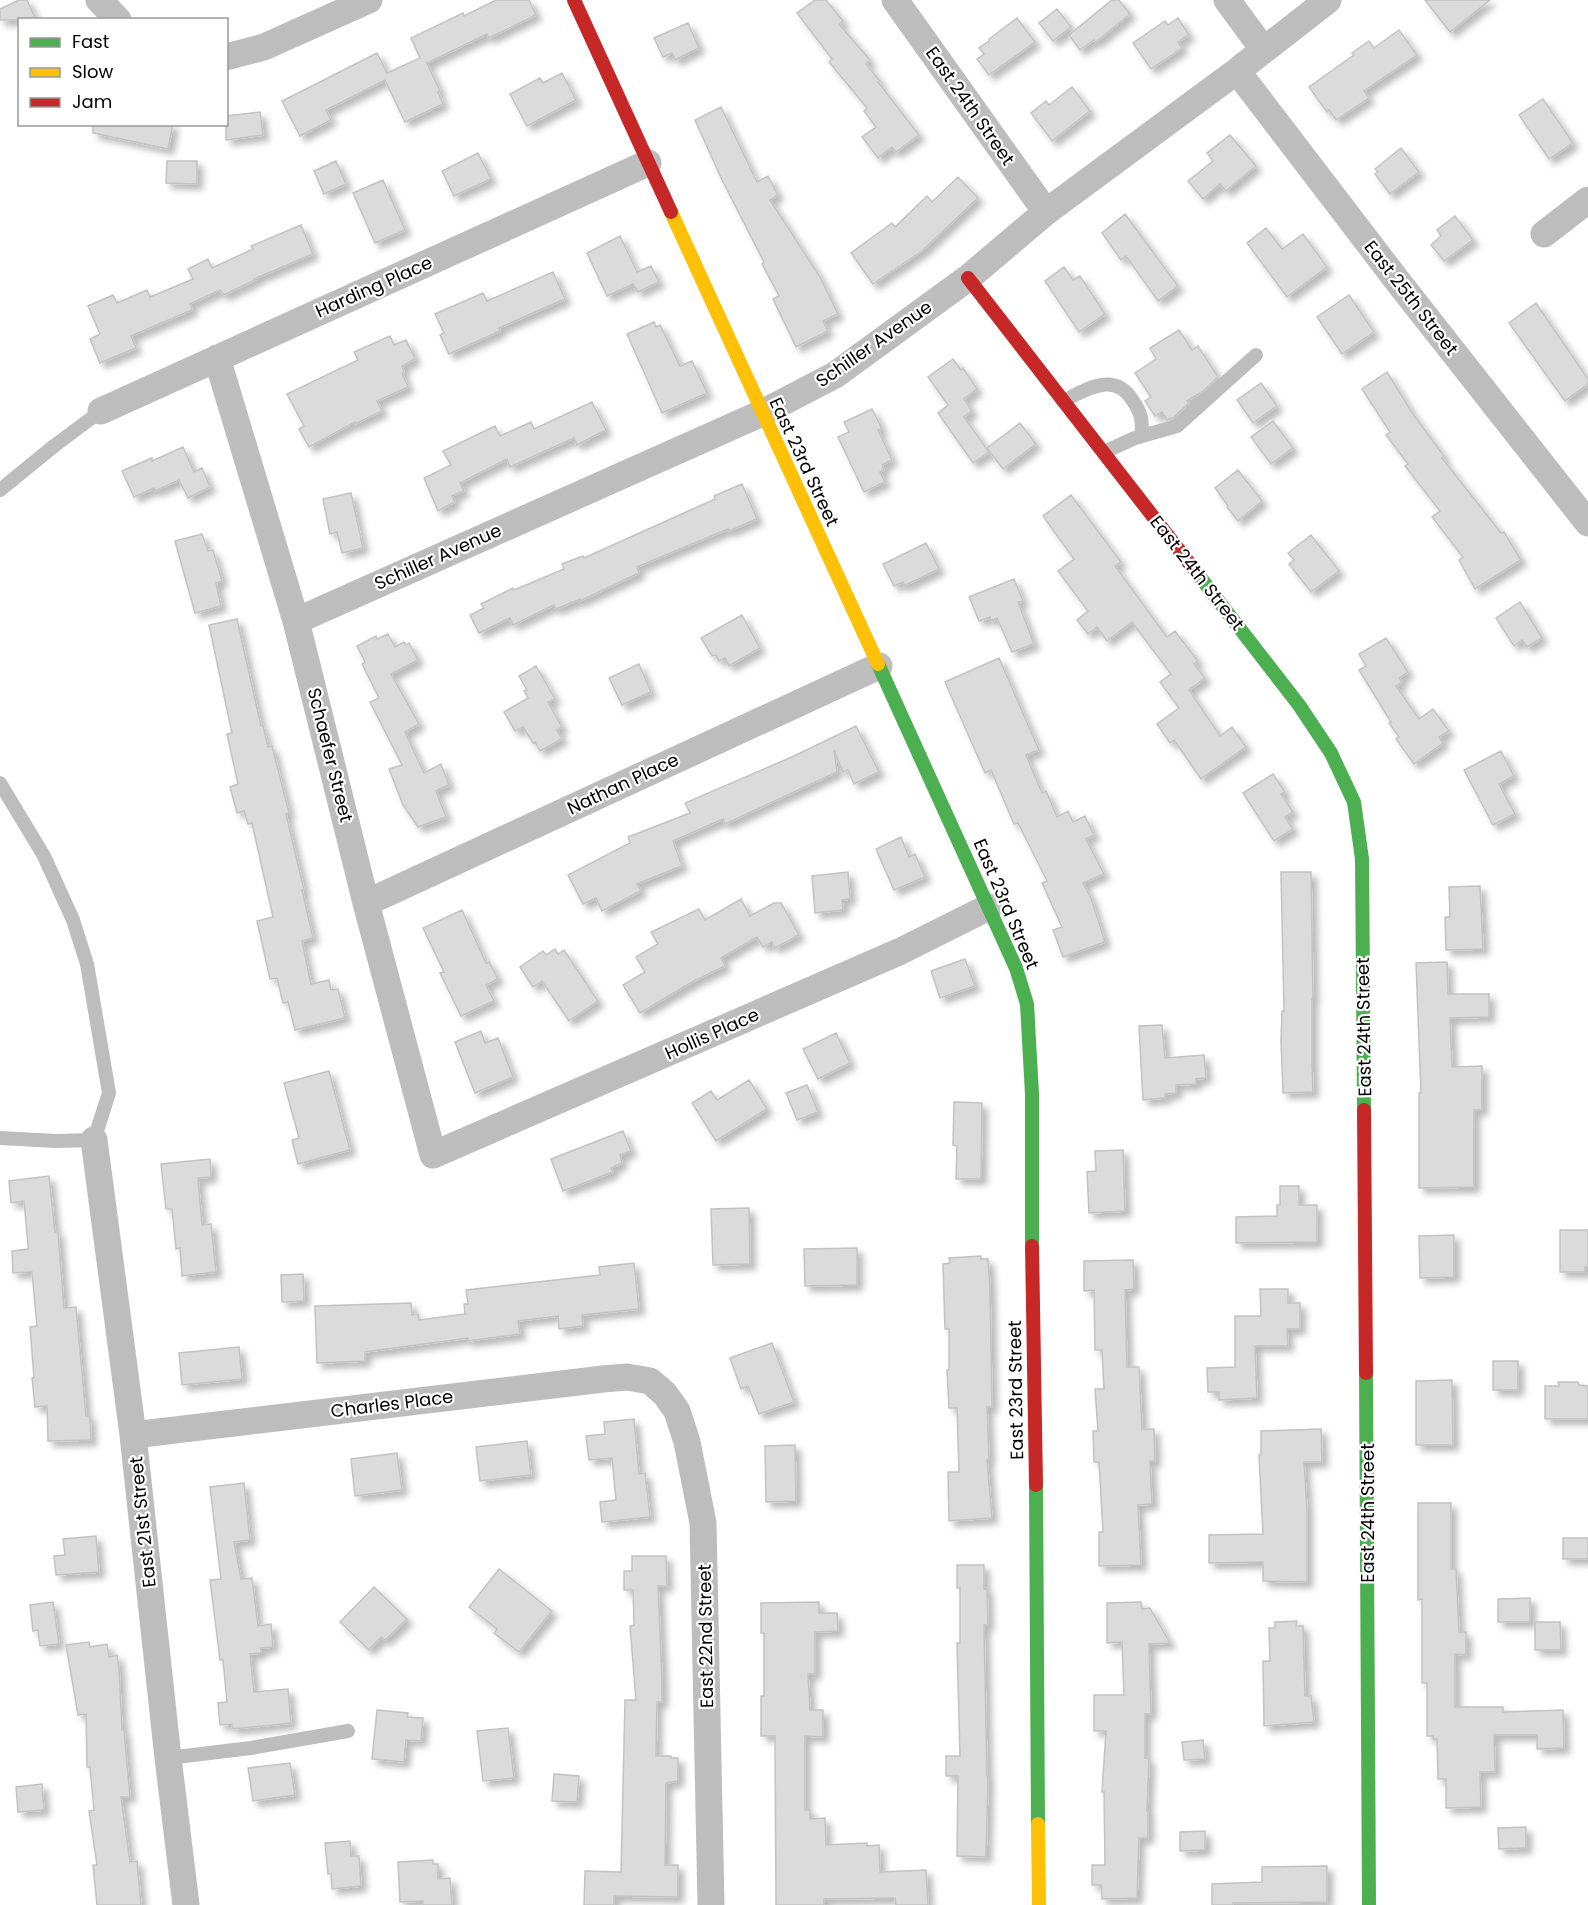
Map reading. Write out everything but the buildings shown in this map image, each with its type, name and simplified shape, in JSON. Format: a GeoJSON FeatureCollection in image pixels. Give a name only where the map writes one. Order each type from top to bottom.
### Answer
{"type":"FeatureCollection","features":[{"type":"Feature","properties":{"kind":"street"},"geometry":{"type":"LineString","coordinates":[[99,0],[116,18]]}},
{"type":"Feature","properties":{"kind":"street"},"geometry":{"type":"LineString","coordinates":[[228,56],[264,47],[369,0]]}},
{"type":"Feature","properties":{"kind":"street","name":"East 23rd Street"},"geometry":{"type":"LineString","coordinates":[[574,0],[989,908],[1016,968],[1027,1005],[1032,1094],[1031,1209],[1039,1905]]}},
{"type":"Feature","properties":{"kind":"street","name":"East 24th Street"},"geometry":{"type":"LineString","coordinates":[[895,0],[1046,212]]}},
{"type":"Feature","properties":{"kind":"street"},"geometry":{"type":"LineString","coordinates":[[1227,0],[1263,49]]}},
{"type":"Feature","properties":{"kind":"street","name":"Schiller Avenue"},"geometry":{"type":"LineString","coordinates":[[296,621],[762,413],[835,375],[968,278],[1046,212],[1237,71],[1328,0]]}},
{"type":"Feature","properties":{"kind":"street","name":"East 25th Street"},"geometry":{"type":"LineString","coordinates":[[1237,71],[1392,274],[1588,523]]}},
{"type":"Feature","properties":{"kind":"street","name":"Harding Place"},"geometry":{"type":"LineString","coordinates":[[101,411],[648,163]]}},
{"type":"Feature","properties":{"kind":"street"},"geometry":{"type":"LineString","coordinates":[[1544,234],[1588,201]]}},
{"type":"Feature","properties":{"kind":"street","name":"East 24th Street"},"geometry":{"type":"LineString","coordinates":[[968,278],[1299,705],[1331,753],[1354,802],[1362,859],[1363,927],[1369,1905]]}},
{"type":"Feature","properties":{"kind":"street","name":"Schaefer Street"},"geometry":{"type":"LineString","coordinates":[[217,358],[296,621],[366,903],[433,1155]]}},
{"type":"Feature","properties":{"kind":"street","name":"Nathan Place"},"geometry":{"type":"LineString","coordinates":[[366,903],[879,666]]}},
{"type":"Feature","properties":{"kind":"street","name":"Hollis Place"},"geometry":{"type":"LineString","coordinates":[[433,1155],[901,951],[989,908]]}},
{"type":"Feature","properties":{"kind":"street","name":"East 21st Street"},"geometry":{"type":"LineString","coordinates":[[94,1140],[133,1435],[186,1905]]}},
{"type":"Feature","properties":{"kind":"street","name":"Charles Place"},"geometry":{"type":"LineString","coordinates":[[133,1435],[603,1378],[627,1377],[650,1381]]}},
{"type":"Feature","properties":{"kind":"street","name":"East 22nd Street"},"geometry":{"type":"LineString","coordinates":[[650,1381],[665,1394],[677,1411],[687,1442],[703,1523],[711,1905]]}},
{"type":"Feature","properties":{"kind":"lane"},"geometry":{"type":"LineString","coordinates":[[1104,452],[1142,436],[1177,426],[1256,355]]}},
{"type":"Feature","properties":{"kind":"lane"},"geometry":{"type":"LineString","coordinates":[[1063,402],[1091,388],[1111,384],[1123,388],[1142,418],[1142,436]]}},
{"type":"Feature","properties":{"kind":"lane"},"geometry":{"type":"LineString","coordinates":[[0,490],[101,411]]}},
{"type":"Feature","properties":{"kind":"lane"},"geometry":{"type":"LineString","coordinates":[[0,783],[44,856],[73,920],[87,964],[109,1093],[94,1140],[56,1141],[0,1138]]}},
{"type":"Feature","properties":{"kind":"lane"},"geometry":{"type":"LineString","coordinates":[[168,1758],[250,1748],[348,1731]]}},
{"type":"Feature","properties":{"kind":"traffic: fast"},"geometry":{"type":"LineString","coordinates":[[1193,568],[1299,705],[1331,753],[1354,802],[1362,859],[1364,1110]]}},
{"type":"Feature","properties":{"kind":"traffic: fast"},"geometry":{"type":"LineString","coordinates":[[878,664],[1016,968],[1027,1004],[1032,1094],[1032,1246]]}},
{"type":"Feature","properties":{"kind":"traffic: fast"},"geometry":{"type":"LineString","coordinates":[[1366,1373],[1369,1905]]}},
{"type":"Feature","properties":{"kind":"traffic: fast"},"geometry":{"type":"LineString","coordinates":[[1036,1485],[1038,1824]]}},
{"type":"Feature","properties":{"kind":"traffic: slow"},"geometry":{"type":"LineString","coordinates":[[671,212],[878,664]]}},
{"type":"Feature","properties":{"kind":"traffic: slow"},"geometry":{"type":"LineString","coordinates":[[1038,1824],[1039,1905]]}},
{"type":"Feature","properties":{"kind":"traffic: jam"},"geometry":{"type":"LineString","coordinates":[[574,0],[671,212]]}},
{"type":"Feature","properties":{"kind":"traffic: jam"},"geometry":{"type":"LineString","coordinates":[[968,278],[1193,568]]}},
{"type":"Feature","properties":{"kind":"traffic: jam"},"geometry":{"type":"LineString","coordinates":[[1364,1110],[1366,1373]]}},
{"type":"Feature","properties":{"kind":"traffic: jam"},"geometry":{"type":"LineString","coordinates":[[1032,1246],[1036,1485]]}}]}
